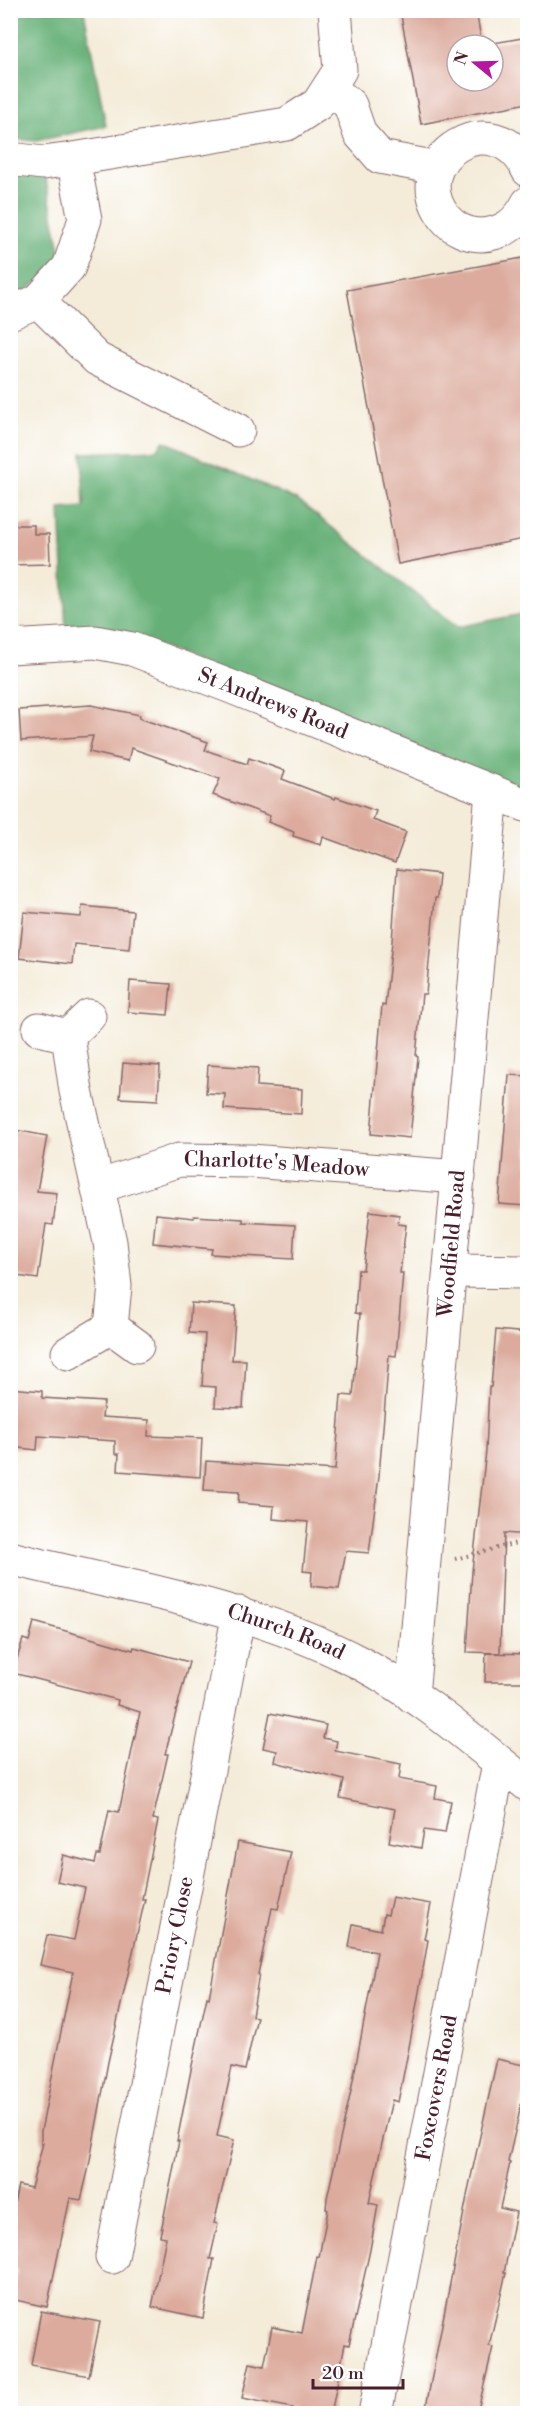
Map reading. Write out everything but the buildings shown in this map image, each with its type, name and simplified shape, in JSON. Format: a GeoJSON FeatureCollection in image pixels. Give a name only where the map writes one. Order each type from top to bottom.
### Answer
{"type":"FeatureCollection","features":[{"type":"Feature","properties":{"kind":"street"},"geometry":{"type":"LineString","coordinates":[[10,159],[43,163],[287,124],[318,104],[340,70],[335,10]]}},
{"type":"Feature","properties":{"kind":"street"},"geometry":{"type":"LineString","coordinates":[[330,88],[350,105],[360,134],[380,158],[437,168]]}},
{"type":"Feature","properties":{"kind":"street"},"geometry":{"type":"LineString","coordinates":[[528,170],[522,158],[511,147],[497,140],[480,138],[465,141],[451,149],[437,168],[434,192],[438,208],[447,221],[460,230],[484,235],[507,229],[519,219],[528,203]]}},
{"type":"Feature","properties":{"kind":"street"},"geometry":{"type":"LineString","coordinates":[[73,159],[85,219],[69,267],[24,307],[97,359],[238,430]]}},
{"type":"Feature","properties":{"kind":"street","name":"St Andrews Road"},"geometry":{"type":"LineString","coordinates":[[10,647],[95,642],[132,650],[229,686],[528,806]]}},
{"type":"Feature","properties":{"kind":"street","name":"Woodfield Road"},"geometry":{"type":"LineString","coordinates":[[412,1696],[492,792]]}},
{"type":"Feature","properties":{"kind":"street"},"geometry":{"type":"LineString","coordinates":[[65,1027],[76,1091],[110,1242],[116,1286],[111,1327]]}},
{"type":"Feature","properties":{"kind":"street","name":"Charlotte's Meadow"},"geometry":{"type":"LineString","coordinates":[[98,1187],[179,1160],[251,1161],[459,1177]]}},
{"type":"Feature","properties":{"kind":"street"},"geometry":{"type":"LineString","coordinates":[[451,1271],[528,1272]]}},
{"type":"Feature","properties":{"kind":"street"},"geometry":{"type":"LineString","coordinates":[[111,1327],[137,1346]]}},
{"type":"Feature","properties":{"kind":"street"},"geometry":{"type":"LineString","coordinates":[[68,1353],[111,1327]]}},
{"type":"Feature","properties":{"kind":"street","name":"Church Road"},"geometry":{"type":"LineString","coordinates":[[10,1558],[238,1613],[298,1635],[363,1665],[412,1696],[528,1785]]}},
{"type":"Feature","properties":{"kind":"street","name":"Priory Close"},"geometry":{"type":"LineString","coordinates":[[112,2257],[238,1613]]}},
{"type":"Feature","properties":{"kind":"street","name":"Foxcovers Road"},"geometry":{"type":"LineString","coordinates":[[375,2414],[499,1763]]}},
{"type":"Feature","properties":{"kind":"path"},"geometry":{"type":"LineString","coordinates":[[425,1566],[528,1540]]}},
{"type":"Feature","properties":{"kind":"green space"},"geometry":{"type":"Polygon","coordinates":[[[10,11],[84,11],[106,126],[36,141],[11,139],[10,11]]]}},
{"type":"Feature","properties":{"kind":"green space"},"geometry":{"type":"Polygon","coordinates":[[[11,169],[38,170],[46,181],[62,259],[11,304],[11,169]]]}},
{"type":"Feature","properties":{"kind":"green space"},"geometry":{"type":"Polygon","coordinates":[[[164,441],[297,500],[458,627],[527,613],[527,792],[113,628],[66,631],[60,509],[84,507],[82,453],[157,450],[164,441]]]}}]}
